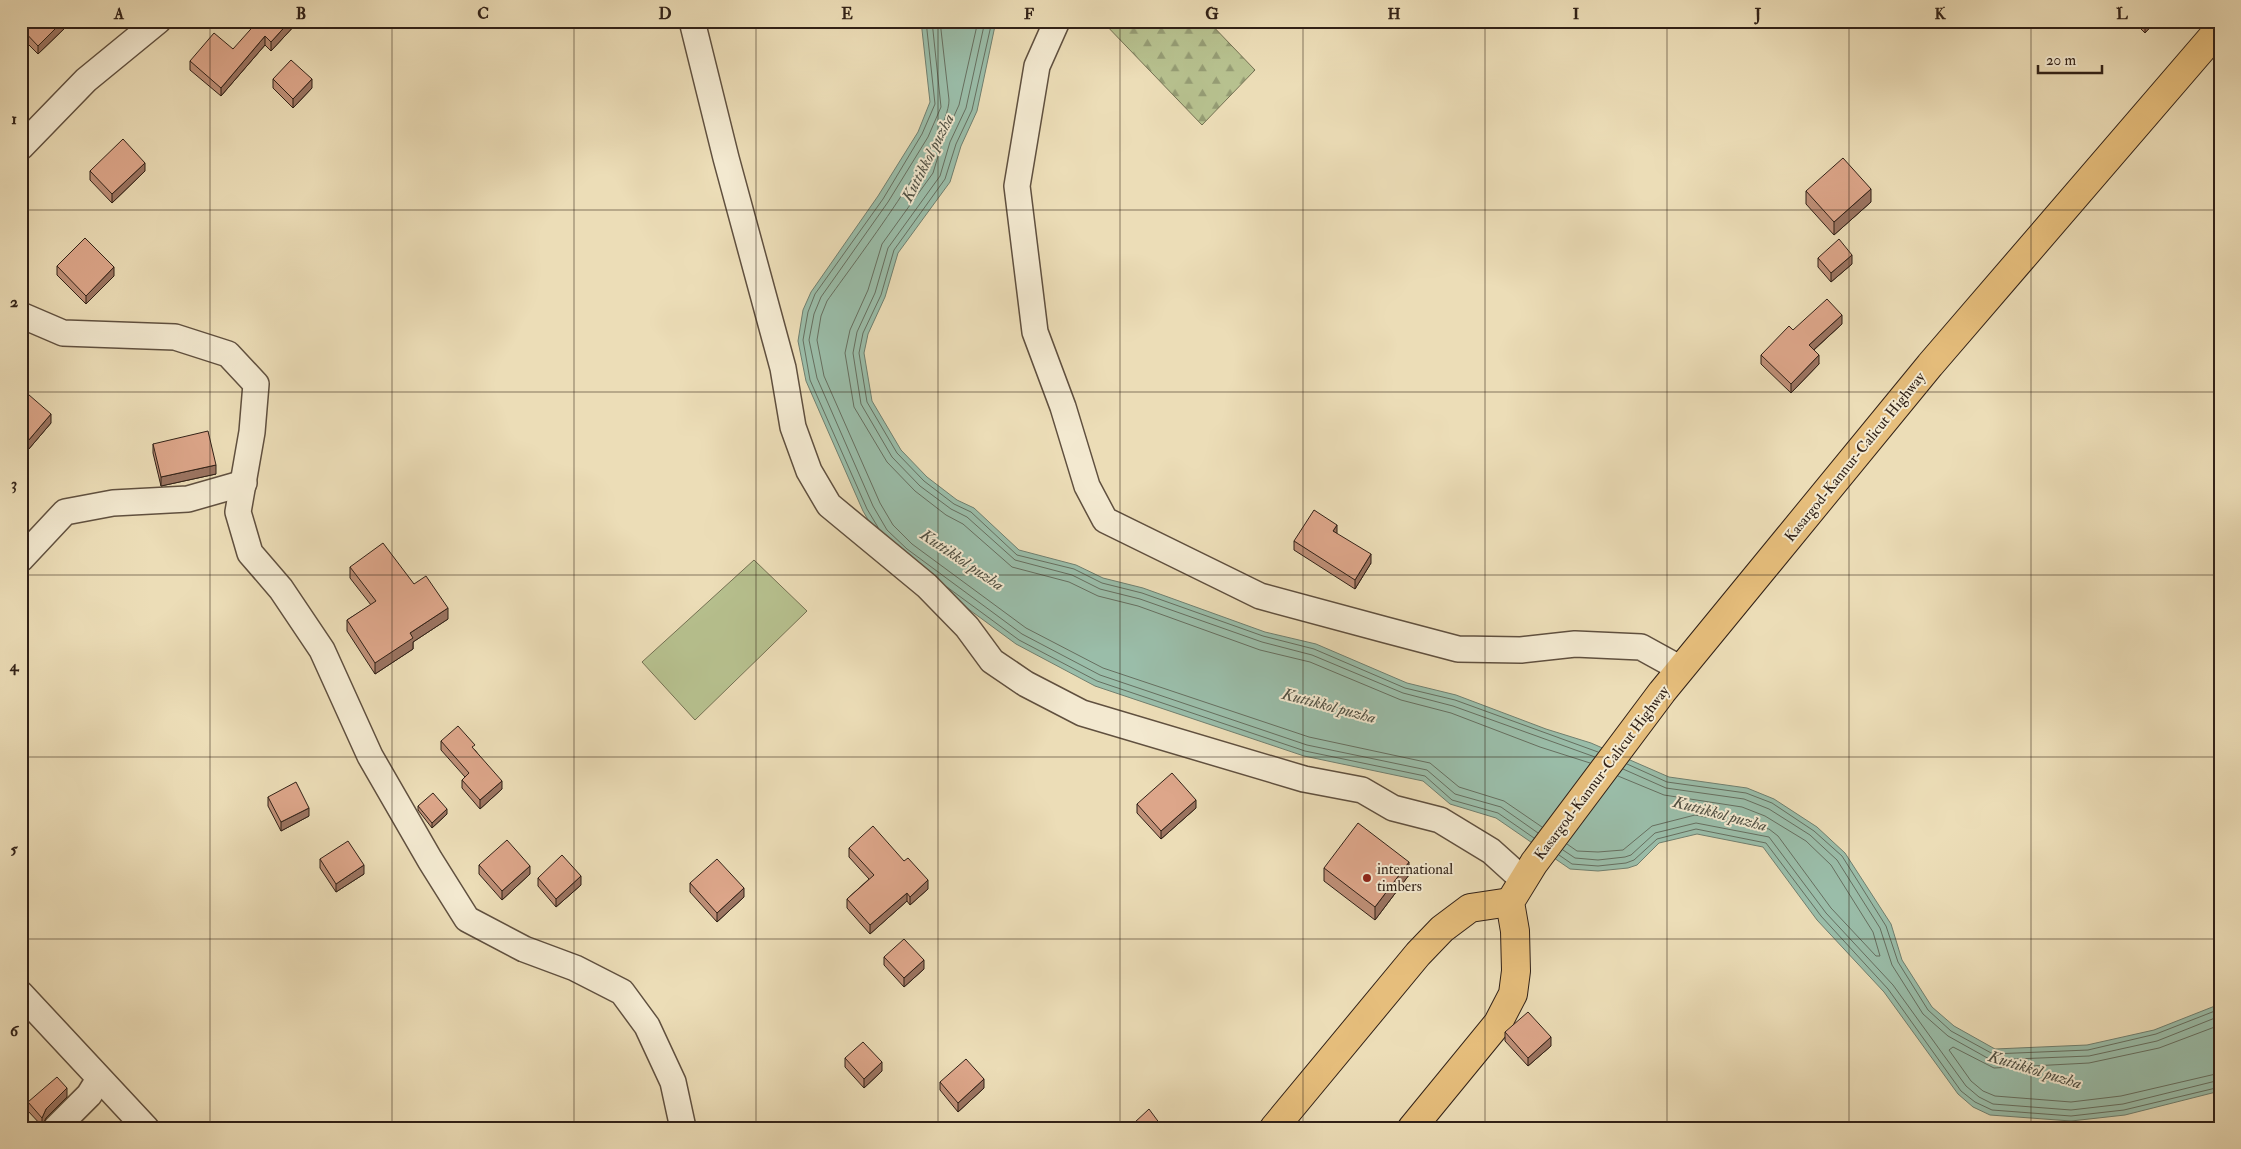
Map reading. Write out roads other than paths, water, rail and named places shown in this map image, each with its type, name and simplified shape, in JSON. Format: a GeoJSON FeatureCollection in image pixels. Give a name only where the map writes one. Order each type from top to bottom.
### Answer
{"type":"FeatureCollection","features":[{"type":"Feature","properties":{"kind":"highway","name":"Kasargod-Kannur-Calicut Highway"},"geometry":{"type":"LineString","coordinates":[[1522,882],[1662,692],[1930,365],[2220,28]]}},
{"type":"Feature","properties":{"kind":"highway"},"geometry":{"type":"LineString","coordinates":[[1274,1128],[1418,954],[1442,929],[1470,908],[1522,882]]}},
{"type":"Feature","properties":{"kind":"highway"},"geometry":{"type":"LineString","coordinates":[[1412,1128],[1498,1023],[1513,994],[1516,971],[1515,941],[1522,882]]}},
{"type":"Feature","properties":{"kind":"street"},"geometry":{"type":"LineString","coordinates":[[21,147],[86,80],[158,21]]}},
{"type":"Feature","properties":{"kind":"street"},"geometry":{"type":"LineString","coordinates":[[692,21],[726,158],[783,368],[793,427],[809,471],[829,505],[927,586],[966,627],[992,661],[1026,684],[1082,713],[1304,779],[1362,790],[1392,808],[1440,820],[1492,851],[1522,882]]}},
{"type":"Feature","properties":{"kind":"street"},"geometry":{"type":"LineString","coordinates":[[1056,21],[1037,66],[1017,186],[1035,332],[1063,407],[1087,486],[1105,520],[1260,596],[1395,633],[1458,649],[1521,650],[1574,644],[1641,647],[1681,669]]}},
{"type":"Feature","properties":{"kind":"street"},"geometry":{"type":"LineString","coordinates":[[21,315],[63,333],[175,337],[228,354],[256,384],[252,432],[238,512],[250,553],[281,589],[322,650],[370,756],[430,860],[468,919],[524,949],[575,968],[622,992],[647,1026],[669,1074],[683,1128]]}},
{"type":"Feature","properties":{"kind":"street"},"geometry":{"type":"LineString","coordinates":[[21,559],[65,512],[113,503],[188,499],[244,483]]}},
{"type":"Feature","properties":{"kind":"street"},"geometry":{"type":"LineString","coordinates":[[21,994],[146,1128]]}},
{"type":"Feature","properties":{"kind":"street"},"geometry":{"type":"LineString","coordinates":[[56,1128],[89,1095],[99,1079]]}},
{"type":"Feature","properties":{"kind":"water","name":"Kuttikkol puzha"},"geometry":{"type":"Polygon","coordinates":[[[921,21],[996,21],[977,111],[961,146],[950,182],[898,253],[885,297],[868,334],[864,353],[872,401],[901,450],[927,477],[957,500],[974,508],[1019,550],[1076,565],[1103,578],[1143,588],[1265,632],[1316,644],[1407,683],[1456,695],[1546,729],[1591,743],[1669,777],[1747,788],[1774,799],[1817,827],[1845,853],[1891,924],[1902,960],[1932,1007],[1954,1026],[1995,1049],[2087,1045],[2154,1030],[2220,1004],[2220,1091],[2125,1115],[2071,1121],[1990,1115],[1973,1107],[1958,1094],[1884,992],[1817,920],[1763,847],[1697,834],[1659,843],[1637,865],[1628,868],[1598,871],[1570,869],[1496,818],[1450,804],[1423,781],[1304,756],[1095,686],[1016,644],[899,558],[878,537],[863,511],[806,381],[798,341],[803,310],[811,292],[878,196],[918,132],[930,102],[921,21]]]}},
{"type":"Feature","properties":{"kind":"place","name":"international timbers"},"geometry":{"type":"Point","coordinates":[1367,878]}}]}
